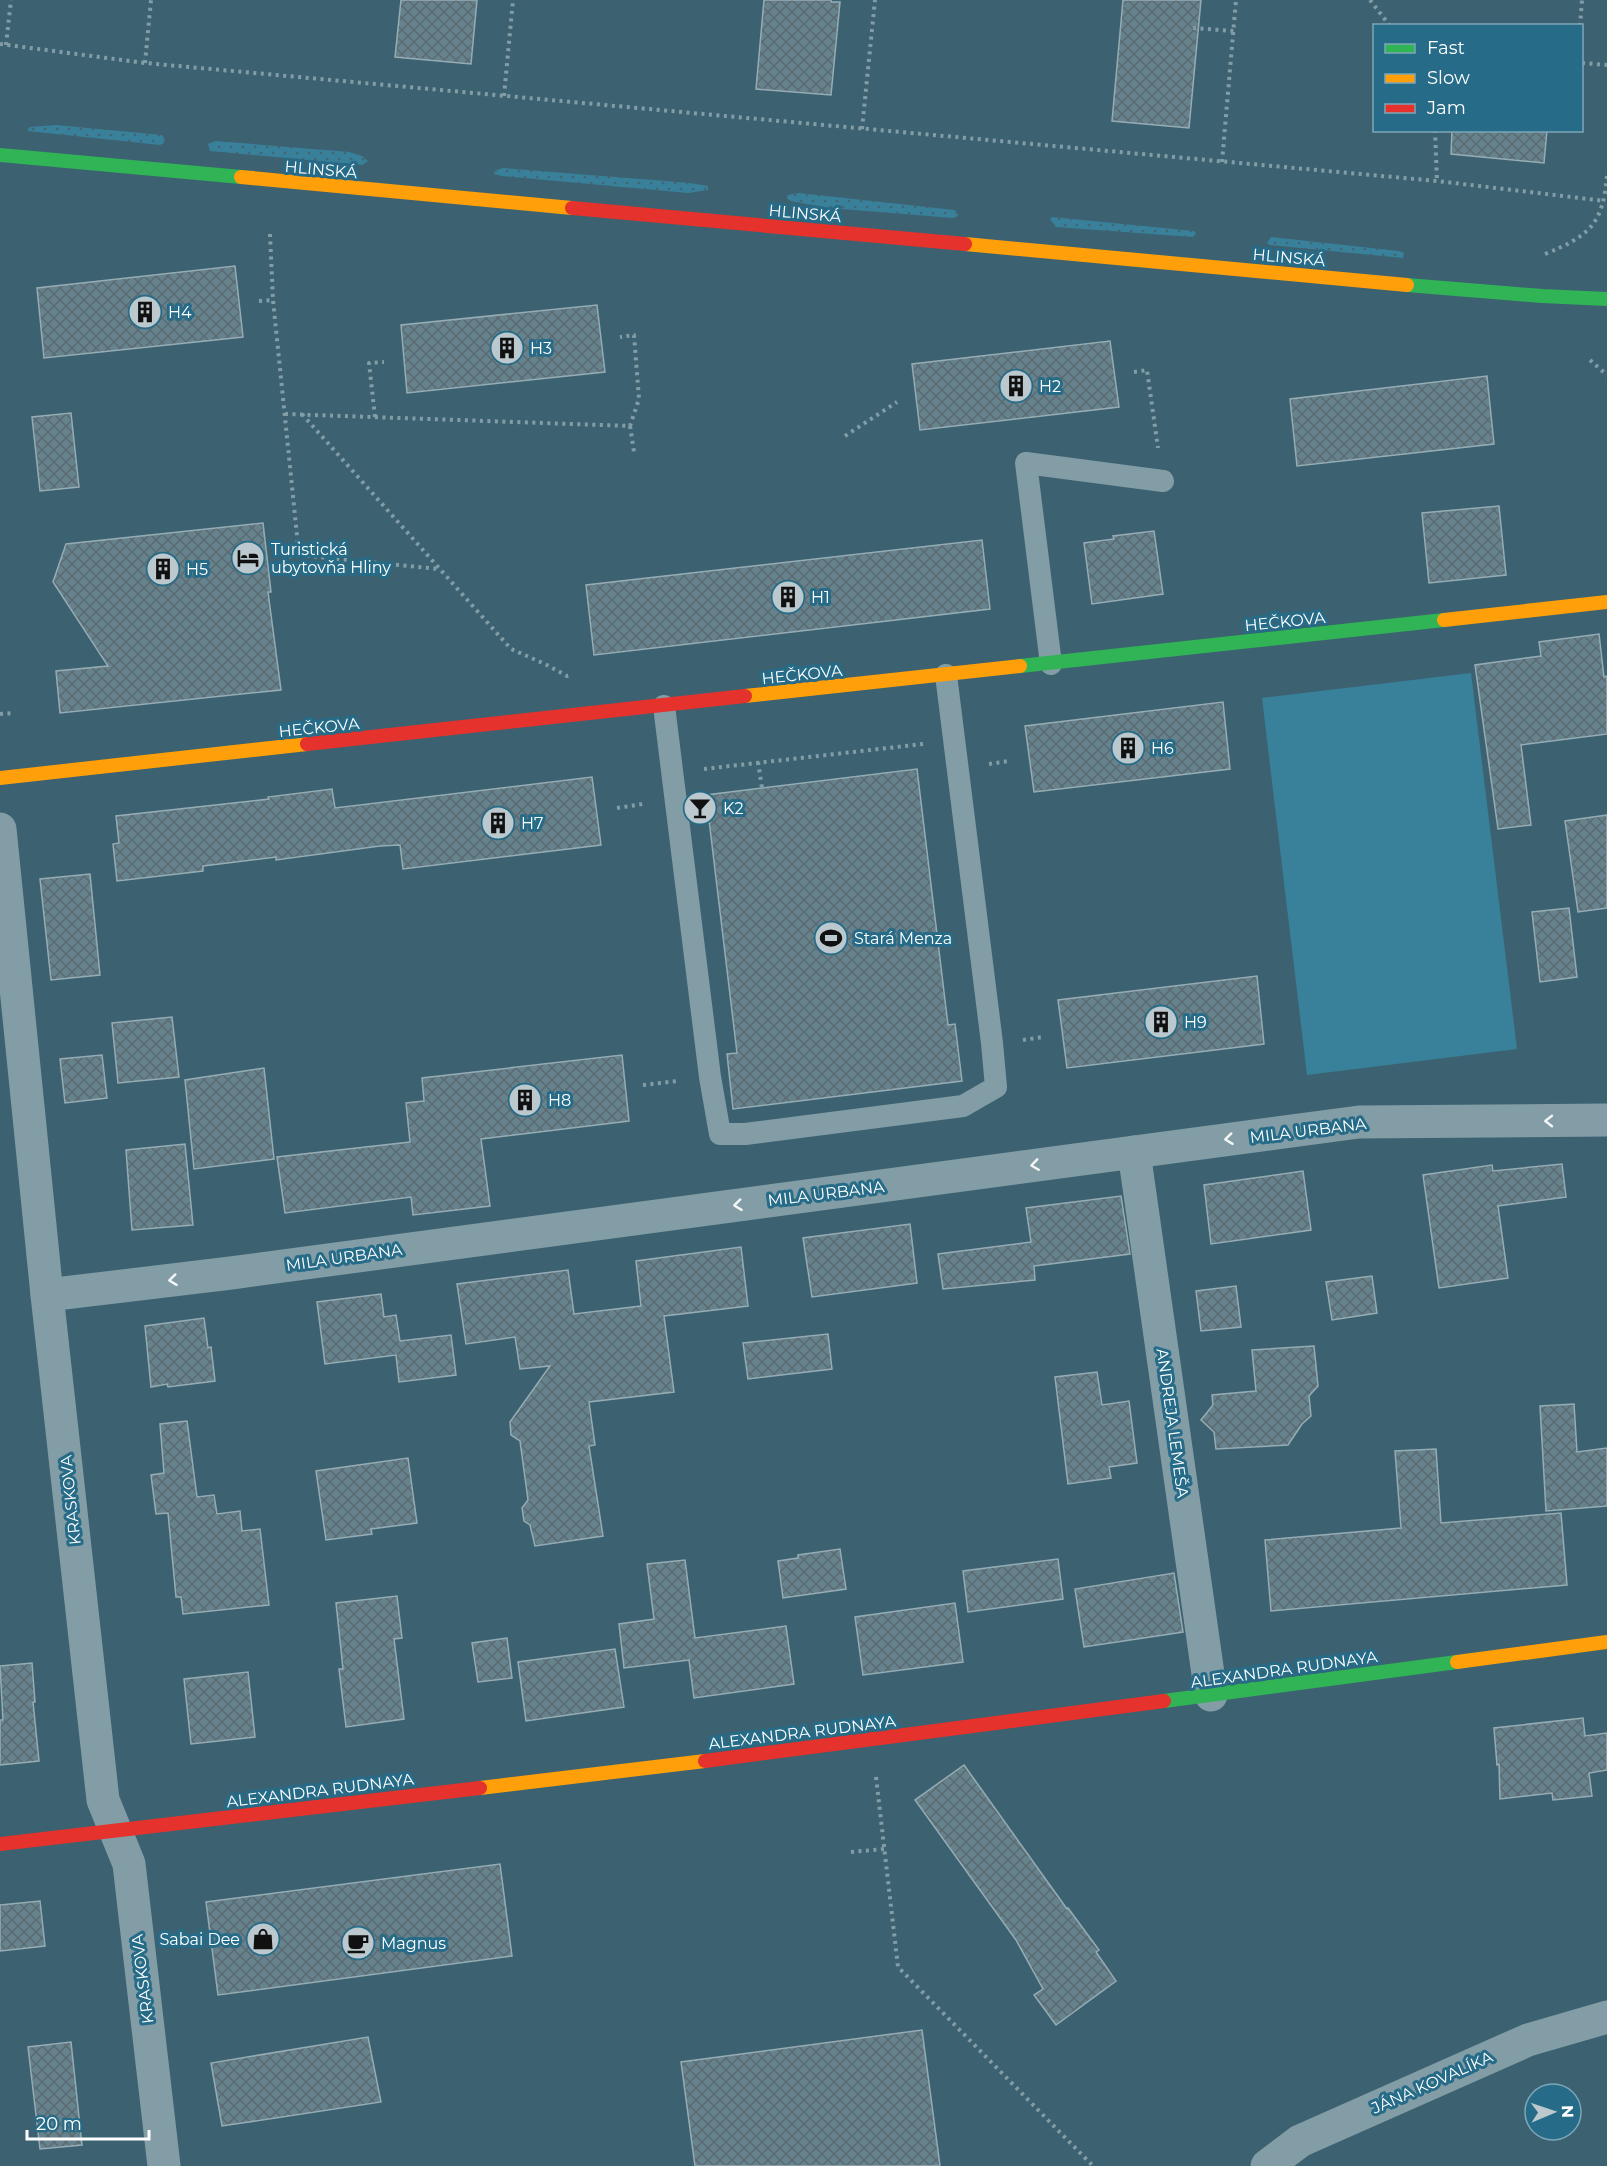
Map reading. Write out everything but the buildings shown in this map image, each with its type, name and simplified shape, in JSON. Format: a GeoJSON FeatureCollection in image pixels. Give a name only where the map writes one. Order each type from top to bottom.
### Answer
{"type":"FeatureCollection","features":[{"type":"Feature","properties":{"kind":"street","name":"HLINSKÁ"},"geometry":{"type":"LineString","coordinates":[[0,155],[1455,289],[1607,299]]}},
{"type":"Feature","properties":{"kind":"street","name":"HEČKOVA"},"geometry":{"type":"LineString","coordinates":[[0,778],[1607,602]]}},
{"type":"Feature","properties":{"kind":"street","name":"KRASKOVA"},"geometry":{"type":"LineString","coordinates":[[0,829],[47,1295],[103,1800],[129,1864],[164,2166]]}},
{"type":"Feature","properties":{"kind":"street","name":"MILA URBANA"},"geometry":{"type":"LineString","coordinates":[[47,1295],[243,1271],[1359,1122],[1607,1120]]}},
{"type":"Feature","properties":{"kind":"street","name":"ANDREJA LEMEŠA"},"geometry":{"type":"LineString","coordinates":[[1134,1152],[1210,1695]]}},
{"type":"Feature","properties":{"kind":"street","name":"ALEXANDRA RUDNAYA"},"geometry":{"type":"LineString","coordinates":[[0,1844],[635,1770],[1607,1642]]}},
{"type":"Feature","properties":{"kind":"street","name":"JÁNA KOVALÍKA"},"geometry":{"type":"LineString","coordinates":[[1267,2166],[1300,2141],[1528,2040],[1607,2017]]}},
{"type":"Feature","properties":{"kind":"lane"},"geometry":{"type":"LineString","coordinates":[[1051,664],[1026,463],[1163,481]]}},
{"type":"Feature","properties":{"kind":"lane"},"geometry":{"type":"LineString","coordinates":[[664,706],[709,1066],[720,1134],[745,1134],[963,1106],[996,1087],[946,675]]}},
{"type":"Feature","properties":{"kind":"path"},"geometry":{"type":"LineString","coordinates":[[6,45],[10,0]]}},
{"type":"Feature","properties":{"kind":"path"},"geometry":{"type":"LineString","coordinates":[[145,63],[151,0]]}},
{"type":"Feature","properties":{"kind":"path"},"geometry":{"type":"LineString","coordinates":[[504,96],[513,0]]}},
{"type":"Feature","properties":{"kind":"path"},"geometry":{"type":"LineString","coordinates":[[862,129],[875,0]]}},
{"type":"Feature","properties":{"kind":"path"},"geometry":{"type":"LineString","coordinates":[[1222,162],[1236,0]]}},
{"type":"Feature","properties":{"kind":"path"},"geometry":{"type":"LineString","coordinates":[[1370,0],[1388,24]]}},
{"type":"Feature","properties":{"kind":"path"},"geometry":{"type":"LineString","coordinates":[[1580,24],[1582,0]]}},
{"type":"Feature","properties":{"kind":"path"},"geometry":{"type":"LineString","coordinates":[[1193,28],[1234,31]]}},
{"type":"Feature","properties":{"kind":"path"},"geometry":{"type":"LineString","coordinates":[[0,44],[145,63],[1437,181],[1605,201]]}},
{"type":"Feature","properties":{"kind":"path"},"geometry":{"type":"LineString","coordinates":[[1583,63],[1607,65]]}},
{"type":"Feature","properties":{"kind":"path"},"geometry":{"type":"LineString","coordinates":[[1435,132],[1437,181]]}},
{"type":"Feature","properties":{"kind":"path"},"geometry":{"type":"LineString","coordinates":[[1545,254],[1571,243],[1596,223],[1605,201],[1607,175]]}},
{"type":"Feature","properties":{"kind":"path"},"geometry":{"type":"LineString","coordinates":[[270,234],[273,300],[299,555]]}},
{"type":"Feature","properties":{"kind":"path"},"geometry":{"type":"LineString","coordinates":[[259,302],[273,300]]}},
{"type":"Feature","properties":{"kind":"path"},"geometry":{"type":"LineString","coordinates":[[620,337],[634,335],[639,399],[630,426],[634,452]]}},
{"type":"Feature","properties":{"kind":"path"},"geometry":{"type":"LineString","coordinates":[[1590,360],[1607,375]]}},
{"type":"Feature","properties":{"kind":"path"},"geometry":{"type":"LineString","coordinates":[[375,417],[369,363],[384,362]]}},
{"type":"Feature","properties":{"kind":"path"},"geometry":{"type":"LineString","coordinates":[[1134,372],[1147,370],[1163,481]]}},
{"type":"Feature","properties":{"kind":"path"},"geometry":{"type":"LineString","coordinates":[[845,436],[897,402]]}},
{"type":"Feature","properties":{"kind":"path"},"geometry":{"type":"LineString","coordinates":[[285,414],[630,426]]}},
{"type":"Feature","properties":{"kind":"path"},"geometry":{"type":"LineString","coordinates":[[302,414],[511,649],[545,663],[567,676],[579,674]]}},
{"type":"Feature","properties":{"kind":"path"},"geometry":{"type":"LineString","coordinates":[[286,557],[299,555],[440,569]]}},
{"type":"Feature","properties":{"kind":"path"},"geometry":{"type":"LineString","coordinates":[[0,714],[15,713]]}},
{"type":"Feature","properties":{"kind":"path"},"geometry":{"type":"LineString","coordinates":[[672,771],[929,744],[928,732],[952,730]]}},
{"type":"Feature","properties":{"kind":"path"},"geometry":{"type":"LineString","coordinates":[[758,762],[762,788]]}},
{"type":"Feature","properties":{"kind":"path"},"geometry":{"type":"LineString","coordinates":[[875,1768],[898,1967],[1093,2166]]}},
{"type":"Feature","properties":{"kind":"path"},"geometry":{"type":"LineString","coordinates":[[851,1852],[884,1849]]}},
{"type":"Feature","properties":{"kind":"shaded area"},"geometry":{"type":"Polygon","coordinates":[[[56,125],[162,135],[165,140],[160,145],[28,131],[30,127],[56,125]]]}},
{"type":"Feature","properties":{"kind":"shaded area"},"geometry":{"type":"Polygon","coordinates":[[[215,141],[349,152],[362,156],[368,161],[362,165],[210,151],[208,144],[215,141]]]}},
{"type":"Feature","properties":{"kind":"shaded area"},"geometry":{"type":"Polygon","coordinates":[[[503,168],[690,183],[708,186],[708,190],[688,193],[494,174],[494,171],[503,168]]]}},
{"type":"Feature","properties":{"kind":"shaded area"},"geometry":{"type":"Polygon","coordinates":[[[799,193],[954,210],[958,216],[953,218],[830,208],[790,201],[787,198],[788,195],[799,193]]]}},
{"type":"Feature","properties":{"kind":"shaded area"},"geometry":{"type":"Polygon","coordinates":[[[1052,217],[1196,233],[1193,237],[1056,227],[1050,219],[1052,217]]]}},
{"type":"Feature","properties":{"kind":"shaded area"},"geometry":{"type":"Polygon","coordinates":[[[1271,237],[1404,253],[1403,258],[1270,245],[1267,243],[1271,237]]]}},
{"type":"Feature","properties":{"kind":"shaded area"},"geometry":{"type":"Polygon","coordinates":[[[1471,673],[1517,1049],[1307,1075],[1262,698],[1471,673]]]}},
{"type":"Feature","properties":{"kind":"traffic: fast"},"geometry":{"type":"LineString","coordinates":[[0,155],[241,177]]}},
{"type":"Feature","properties":{"kind":"traffic: fast"},"geometry":{"type":"LineString","coordinates":[[1407,285],[1607,299]]}},
{"type":"Feature","properties":{"kind":"traffic: fast"},"geometry":{"type":"LineString","coordinates":[[1020,666],[1444,620]]}},
{"type":"Feature","properties":{"kind":"traffic: fast"},"geometry":{"type":"LineString","coordinates":[[1164,1701],[1457,1662]]}},
{"type":"Feature","properties":{"kind":"traffic: slow"},"geometry":{"type":"LineString","coordinates":[[241,177],[572,208]]}},
{"type":"Feature","properties":{"kind":"traffic: slow"},"geometry":{"type":"LineString","coordinates":[[965,244],[1407,285]]}},
{"type":"Feature","properties":{"kind":"traffic: slow"},"geometry":{"type":"LineString","coordinates":[[1444,620],[1607,602]]}},
{"type":"Feature","properties":{"kind":"traffic: slow"},"geometry":{"type":"LineString","coordinates":[[745,696],[1020,666]]}},
{"type":"Feature","properties":{"kind":"traffic: slow"},"geometry":{"type":"LineString","coordinates":[[0,778],[307,744]]}},
{"type":"Feature","properties":{"kind":"traffic: slow"},"geometry":{"type":"LineString","coordinates":[[1457,1662],[1607,1642]]}},
{"type":"Feature","properties":{"kind":"traffic: slow"},"geometry":{"type":"LineString","coordinates":[[480,1788],[705,1761]]}},
{"type":"Feature","properties":{"kind":"traffic: jam"},"geometry":{"type":"LineString","coordinates":[[572,208],[965,244]]}},
{"type":"Feature","properties":{"kind":"traffic: jam"},"geometry":{"type":"LineString","coordinates":[[307,744],[745,696]]}},
{"type":"Feature","properties":{"kind":"traffic: jam"},"geometry":{"type":"LineString","coordinates":[[705,1761],[1164,1701]]}},
{"type":"Feature","properties":{"kind":"traffic: jam"},"geometry":{"type":"LineString","coordinates":[[0,1844],[480,1788]]}},
{"type":"Feature","properties":{"kind":"place","name":"H4"},"geometry":{"type":"Point","coordinates":[145,312]}},
{"type":"Feature","properties":{"kind":"place","name":"H3"},"geometry":{"type":"Point","coordinates":[507,348]}},
{"type":"Feature","properties":{"kind":"place","name":"H2"},"geometry":{"type":"Point","coordinates":[1016,386]}},
{"type":"Feature","properties":{"kind":"place","name":"Turistická ubytovňa Hliny"},"geometry":{"type":"Point","coordinates":[248,558]}},
{"type":"Feature","properties":{"kind":"place","name":"H5"},"geometry":{"type":"Point","coordinates":[163,569]}},
{"type":"Feature","properties":{"kind":"place","name":"H1"},"geometry":{"type":"Point","coordinates":[788,597]}},
{"type":"Feature","properties":{"kind":"place","name":"H6"},"geometry":{"type":"Point","coordinates":[1128,748]}},
{"type":"Feature","properties":{"kind":"place","name":"K2"},"geometry":{"type":"Point","coordinates":[700,808]}},
{"type":"Feature","properties":{"kind":"place","name":"H7"},"geometry":{"type":"Point","coordinates":[498,823]}},
{"type":"Feature","properties":{"kind":"place","name":"Stará Menza"},"geometry":{"type":"Point","coordinates":[831,938]}},
{"type":"Feature","properties":{"kind":"place","name":"H9"},"geometry":{"type":"Point","coordinates":[1161,1022]}},
{"type":"Feature","properties":{"kind":"place","name":"H8"},"geometry":{"type":"Point","coordinates":[525,1100]}},
{"type":"Feature","properties":{"kind":"place","name":"Sabai Dee"},"geometry":{"type":"Point","coordinates":[263,1939]}},
{"type":"Feature","properties":{"kind":"place","name":"Magnus"},"geometry":{"type":"Point","coordinates":[358,1943]}}]}
